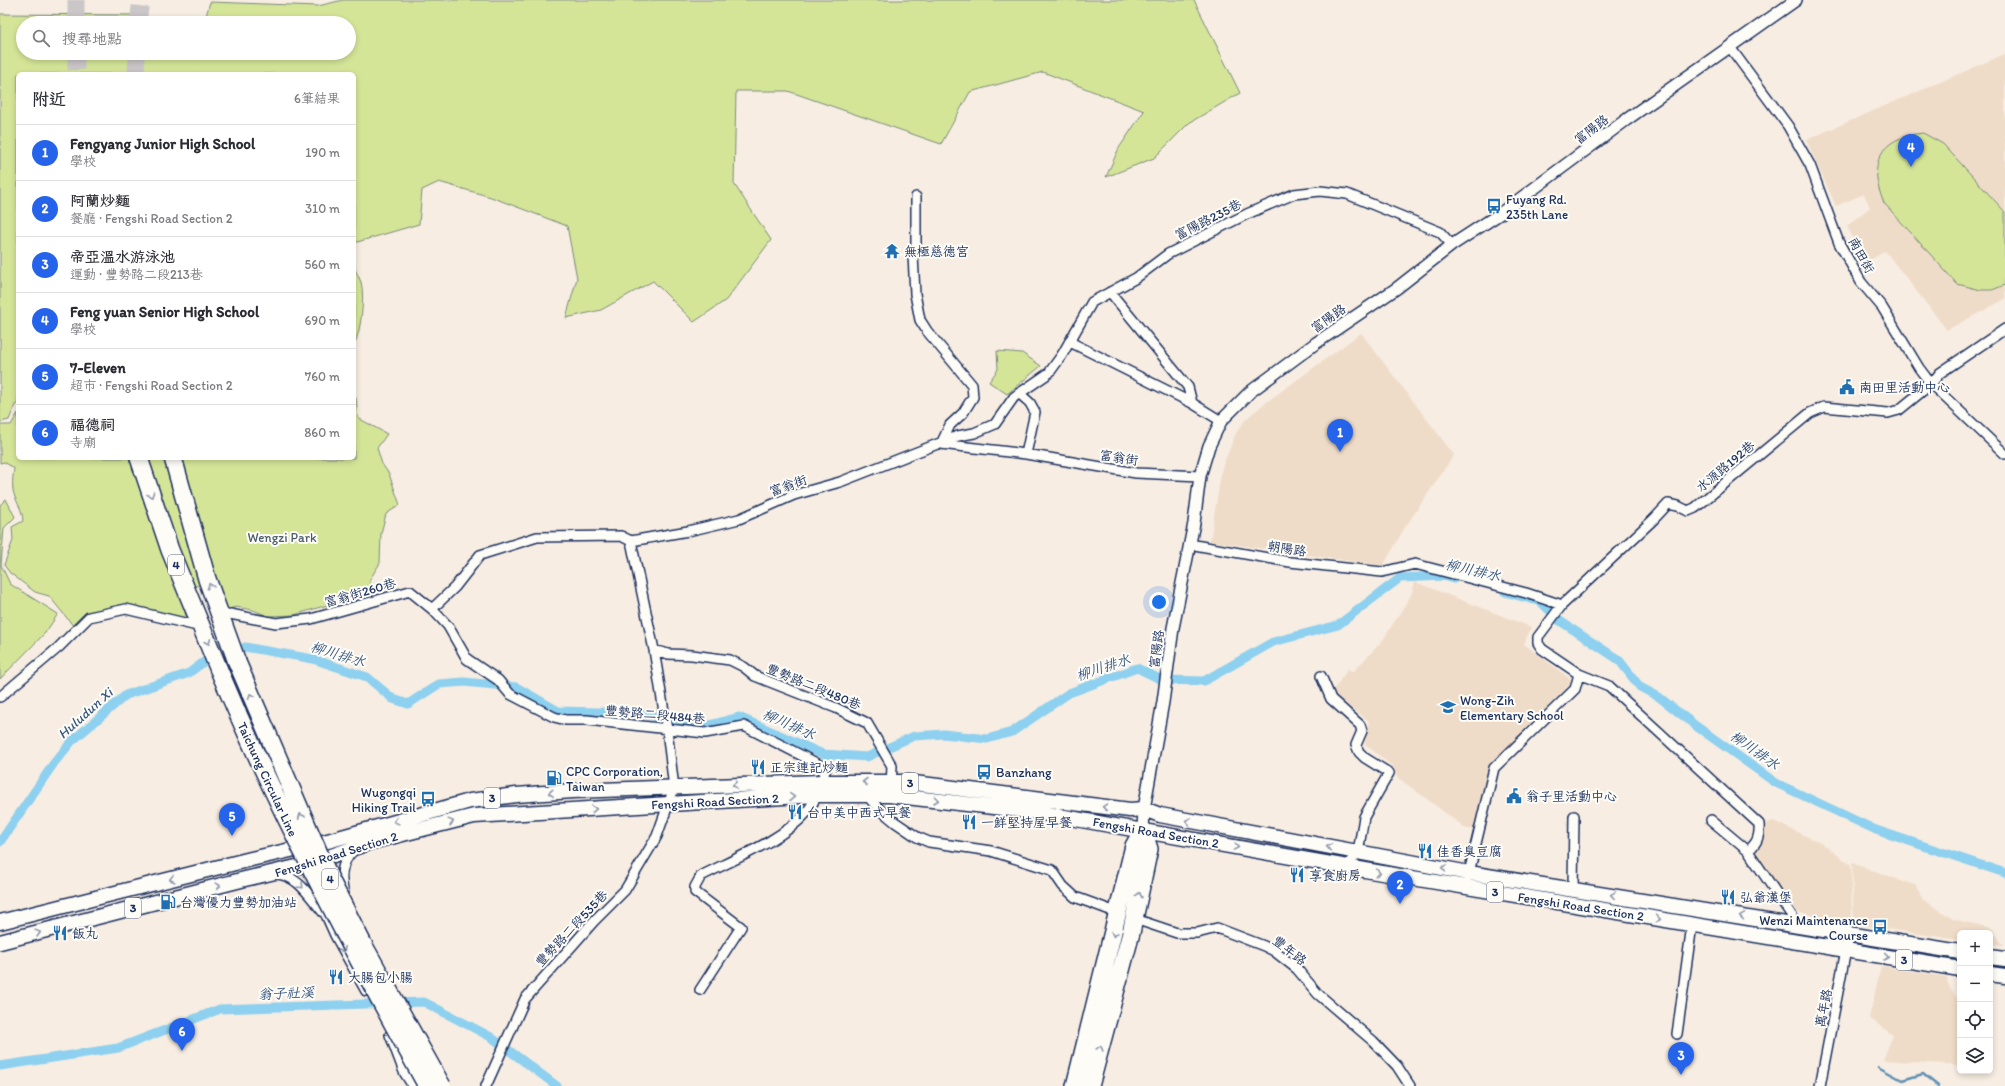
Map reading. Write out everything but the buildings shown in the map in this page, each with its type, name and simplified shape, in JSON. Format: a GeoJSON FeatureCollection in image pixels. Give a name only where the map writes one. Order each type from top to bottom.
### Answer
{"type":"FeatureCollection","features":[{"type":"Feature","properties":{"kind":"highway","name":"Taichung Circular Line"},"geometry":{"type":"LineString","coordinates":[[140,460],[170,550],[219,670],[290,826],[353,952],[427,1086]]}},
{"type":"Feature","properties":{"kind":"highway","name":"Taichung Circular Line"},"geometry":{"type":"LineString","coordinates":[[174,460],[207,579],[237,662],[302,818],[330,879],[363,944],[443,1086]]}},
{"type":"Feature","properties":{"kind":"highway"},"geometry":{"type":"LineString","coordinates":[[1083,1085],[1134,846],[1143,830]]}},
{"type":"Feature","properties":{"kind":"main road","name":"Fengshi Road Section 2"},"geometry":{"type":"LineString","coordinates":[[0,922],[316,844],[470,801],[573,791],[674,788],[952,788],[1130,810],[1144,809],[1160,815],[1469,873],[1957,952]]}},
{"type":"Feature","properties":{"kind":"main road","name":"Fengshi Road Section 2"},"geometry":{"type":"LineString","coordinates":[[0,942],[324,860],[359,847],[474,816],[669,804],[819,789],[867,795],[890,788],[1143,830],[1346,867],[1957,969]]}},
{"type":"Feature","properties":{"kind":"main road"},"geometry":{"type":"LineString","coordinates":[[1993,957],[2005,959]]}},
{"type":"Feature","properties":{"kind":"main road"},"geometry":{"type":"LineString","coordinates":[[1993,974],[2005,976]]}},
{"type":"Feature","properties":{"kind":"street","name":"富陽路"},"geometry":{"type":"LineString","coordinates":[[1143,830],[1144,809],[1163,702],[1173,628],[1200,476],[1209,446],[1221,421],[1250,392],[1316,343],[1397,288],[1452,246],[1501,213],[1728,46],[1796,0]]}},
{"type":"Feature","properties":{"kind":"street","name":"南田街"},"geometry":{"type":"LineString","coordinates":[[1728,46],[1788,126],[1810,165],[1839,243],[1857,275],[1882,307],[1919,368],[1931,384],[2005,454]]}},
{"type":"Feature","properties":{"kind":"street","name":"富陽路235巷"},"geometry":{"type":"LineString","coordinates":[[941,444],[958,436],[974,433],[995,424],[1014,397],[1049,373],[1070,342],[1092,302],[1136,278],[1168,254],[1247,214],[1294,194],[1320,191],[1347,194],[1440,232],[1452,246]]}},
{"type":"Feature","properties":{"kind":"street"},"geometry":{"type":"LineString","coordinates":[[916,197],[916,244],[913,255],[915,294],[920,320],[927,331],[972,385],[973,397],[963,413],[950,425],[941,444]]}},
{"type":"Feature","properties":{"kind":"street"},"geometry":{"type":"LineString","coordinates":[[1110,292],[1188,387],[1192,403]]}},
{"type":"Feature","properties":{"kind":"street","name":"水源路192巷"},"geometry":{"type":"LineString","coordinates":[[1579,674],[1542,649],[1538,643],[1538,637],[1562,604],[1654,519],[1668,504],[1678,506],[1688,511],[1695,508],[1810,413],[1824,407],[1888,413],[1899,410],[1931,384],[1940,373],[2005,329]]}},
{"type":"Feature","properties":{"kind":"street"},"geometry":{"type":"LineString","coordinates":[[1070,342],[1192,403],[1221,421]]}},
{"type":"Feature","properties":{"kind":"street"},"geometry":{"type":"LineString","coordinates":[[1019,393],[1030,403],[1035,412],[1026,454]]}},
{"type":"Feature","properties":{"kind":"street","name":"富翁街"},"geometry":{"type":"LineString","coordinates":[[631,541],[688,531],[739,519],[794,496],[840,482],[941,444],[1026,454],[1136,473],[1200,476]]}},
{"type":"Feature","properties":{"kind":"street"},"geometry":{"type":"LineString","coordinates":[[432,609],[455,587],[480,555],[522,540],[537,537],[620,536],[631,541],[654,650],[664,710],[674,788]]}},
{"type":"Feature","properties":{"kind":"street","name":"朝陽路"},"geometry":{"type":"LineString","coordinates":[[1189,544],[1290,562],[1382,572],[1414,564],[1526,593],[1562,604]]}},
{"type":"Feature","properties":{"kind":"street","name":"富翁街260巷"},"geometry":{"type":"LineString","coordinates":[[230,614],[276,623],[311,619],[410,591],[432,609]]}},
{"type":"Feature","properties":{"kind":"street"},"geometry":{"type":"LineString","coordinates":[[0,698],[59,647],[88,617],[126,609],[193,625]]}},
{"type":"Feature","properties":{"kind":"street","name":"豐勢路二段484巷"},"geometry":{"type":"LineString","coordinates":[[432,609],[448,626],[467,659],[498,680],[510,694],[554,717],[566,720],[587,720],[666,726],[705,733],[744,726],[826,768],[819,789]]}},
{"type":"Feature","properties":{"kind":"street","name":"豐勢路二段480巷"},"geometry":{"type":"LineString","coordinates":[[654,650],[668,654],[692,655],[730,660],[744,667],[755,676],[830,705],[867,722],[892,766],[890,788]]}},
{"type":"Feature","properties":{"kind":"street"},"geometry":{"type":"LineString","coordinates":[[1465,887],[1494,768],[1575,689],[1579,674],[1609,686],[1759,824],[1760,835],[1755,844],[1748,851]]}},
{"type":"Feature","properties":{"kind":"street"},"geometry":{"type":"LineString","coordinates":[[1321,676],[1331,699],[1360,725],[1362,731],[1356,745],[1359,752],[1389,773],[1364,817],[1358,852],[1346,867]]}},
{"type":"Feature","properties":{"kind":"street","name":"豐勢路二段535巷"},"geometry":{"type":"LineString","coordinates":[[486,1086],[529,994],[594,921],[625,890],[657,836],[674,788]]}},
{"type":"Feature","properties":{"kind":"street"},"geometry":{"type":"LineString","coordinates":[[700,990],[741,927],[695,892],[695,886],[701,876],[778,836],[806,813],[819,789]]}},
{"type":"Feature","properties":{"kind":"street"},"geometry":{"type":"LineString","coordinates":[[867,795],[895,822],[918,837],[929,842],[976,848],[1008,856],[1052,870],[1063,886],[1075,897],[1113,911]]}},
{"type":"Feature","properties":{"kind":"street"},"geometry":{"type":"LineString","coordinates":[[1573,889],[1574,816]]}},
{"type":"Feature","properties":{"kind":"street"},"geometry":{"type":"LineString","coordinates":[[1711,820],[1748,851],[1792,916],[1790,924]]}},
{"type":"Feature","properties":{"kind":"street"},"geometry":{"type":"LineString","coordinates":[[316,844],[347,910],[443,1086]]}},
{"type":"Feature","properties":{"kind":"street"},"geometry":{"type":"LineString","coordinates":[[347,910],[341,882],[342,871],[349,856],[359,847]]}},
{"type":"Feature","properties":{"kind":"street"},"geometry":{"type":"LineString","coordinates":[[296,849],[305,865],[326,916],[394,1043],[404,1072],[413,1086]]}},
{"type":"Feature","properties":{"kind":"street"},"geometry":{"type":"LineString","coordinates":[[266,874],[282,875],[295,881],[326,916]]}},
{"type":"Feature","properties":{"kind":"street","name":"豐年路"},"geometry":{"type":"LineString","coordinates":[[1138,920],[1177,933],[1197,933],[1217,928],[1264,946],[1274,952],[1297,969],[1318,994],[1373,1041],[1397,1066],[1410,1086]]}},
{"type":"Feature","properties":{"kind":"street"},"geometry":{"type":"LineString","coordinates":[[1677,1034],[1692,925]]}},
{"type":"Feature","properties":{"kind":"street","name":"萬年路"},"geometry":{"type":"LineString","coordinates":[[1820,1086],[1848,951],[1849,934]]}},
{"type":"Feature","properties":{"kind":"street"},"geometry":{"type":"LineString","coordinates":[[394,1043],[412,1061],[427,1086]]}},
{"type":"Feature","properties":{"kind":"shaded area"},"geometry":{"type":"Polygon","coordinates":[[[2005,54],[2005,299],[1947,330],[1885,251],[1865,263],[1847,226],[1870,207],[1864,194],[1836,206],[1806,140],[2005,54]]]}},
{"type":"Feature","properties":{"kind":"shaded area"},"geometry":{"type":"Polygon","coordinates":[[[1361,333],[1454,455],[1404,529],[1383,566],[1210,541],[1222,468],[1236,433],[1246,419],[1260,407],[1361,333]]]}},
{"type":"Feature","properties":{"kind":"shaded area","name":"Wong-Zih Elementary School"},"geometry":{"type":"Polygon","coordinates":[[[1415,582],[1531,627],[1524,644],[1573,681],[1492,763],[1477,829],[1467,829],[1397,777],[1393,767],[1365,744],[1369,721],[1331,693],[1348,669],[1353,672],[1383,640],[1411,595],[1415,582]]]}},
{"type":"Feature","properties":{"kind":"shaded area"},"geometry":{"type":"Polygon","coordinates":[[[1773,821],[1823,844],[1851,865],[1852,923],[1796,912],[1788,895],[1774,882],[1749,849],[1762,825],[1773,821]]]}},
{"type":"Feature","properties":{"kind":"shaded area"},"geometry":{"type":"Polygon","coordinates":[[[1852,863],[1917,886],[1921,898],[1953,919],[1991,928],[1992,930],[1957,930],[1957,940],[1854,924],[1852,863]]]}},
{"type":"Feature","properties":{"kind":"shaded area"},"geometry":{"type":"Polygon","coordinates":[[[1993,931],[2004,946],[1993,944],[1993,931]]]}},
{"type":"Feature","properties":{"kind":"shaded area"},"geometry":{"type":"Polygon","coordinates":[[[1881,966],[1947,977],[1948,984],[1957,998],[1957,1065],[1883,1060],[1893,1035],[1869,1018],[1881,966]]]}},
{"type":"Feature","properties":{"kind":"green space"},"geometry":{"type":"Polygon","coordinates":[[[343,0],[1194,0],[1240,93],[1189,123],[1154,158],[1106,177],[1119,148],[1144,111],[1043,72],[970,92],[941,144],[788,91],[736,91],[734,184],[771,240],[726,300],[694,322],[653,281],[601,310],[566,318],[577,278],[567,226],[491,197],[439,182],[422,190],[419,224],[356,242],[356,72],[16,72],[16,404],[9,420],[0,422],[0,14],[136,16],[16,16],[16,60],[356,60],[356,16],[206,16],[210,2],[318,6],[343,0]]]}},
{"type":"Feature","properties":{"kind":"green space"},"geometry":{"type":"Polygon","coordinates":[[[1923,133],[1943,144],[2005,212],[2005,285],[1992,290],[1981,290],[1957,284],[1884,203],[1879,189],[1877,176],[1877,165],[1881,155],[1887,147],[1896,140],[1923,133]]]}},
{"type":"Feature","properties":{"kind":"green space"},"geometry":{"type":"Polygon","coordinates":[[[356,271],[361,282],[363,296],[359,332],[356,339],[356,271]]]}},
{"type":"Feature","properties":{"kind":"green space"},"geometry":{"type":"Polygon","coordinates":[[[997,351],[1022,353],[1041,366],[1007,394],[989,382],[998,369],[997,351]]]}},
{"type":"Feature","properties":{"kind":"green space","name":"Wengzi Park"},"geometry":{"type":"Polygon","coordinates":[[[356,398],[358,418],[387,434],[377,448],[382,464],[389,474],[400,505],[386,514],[381,533],[380,563],[370,579],[370,596],[324,606],[294,615],[268,616],[253,610],[236,607],[222,611],[214,582],[179,590],[188,623],[179,621],[165,613],[130,606],[109,609],[75,628],[49,596],[35,592],[10,573],[4,565],[13,540],[12,527],[23,521],[13,490],[14,468],[4,462],[0,463],[0,425],[11,425],[16,416],[16,460],[356,460],[356,398]]]}},
{"type":"Feature","properties":{"kind":"green space"},"geometry":{"type":"Polygon","coordinates":[[[6,499],[15,517],[4,528],[1,565],[10,584],[58,614],[45,633],[0,679],[0,505],[6,499]]]}},
{"type":"Feature","properties":{"kind":"waterway","name":"柳川排水"},"geometry":{"type":"LineString","coordinates":[[245,647],[313,659],[367,677],[393,699],[408,704],[439,684],[464,682],[516,687],[558,711],[638,713],[706,726],[739,717],[823,754],[867,757],[914,736],[944,734],[987,739],[1012,732],[1069,693],[1137,668],[1162,680],[1204,681],[1273,642],[1338,625],[1400,578],[1444,576],[1454,579]]}},
{"type":"Feature","properties":{"kind":"waterway","name":"柳川排水"},"geometry":{"type":"LineString","coordinates":[[1505,592],[1541,602],[1560,621],[1619,660],[1640,687],[1659,697],[1696,726],[1776,783],[1876,830],[2005,873]]}},
{"type":"Feature","properties":{"kind":"waterway","name":"Huludun Xi"},"geometry":{"type":"LineString","coordinates":[[0,842],[54,763],[72,741],[126,695],[189,673],[205,661]]}},
{"type":"Feature","properties":{"kind":"waterway","name":"翁子社溪"},"geometry":{"type":"LineString","coordinates":[[0,1066],[118,1048],[220,1009],[424,1002],[491,1037],[557,1086]]}},
{"type":"Feature","properties":{"kind":"waterway"},"geometry":{"type":"LineString","coordinates":[[1878,1067],[1902,1080],[1923,1074],[1938,1086]]}},
{"type":"Feature","properties":{"kind":"tunnel"},"geometry":{"type":"LineString","coordinates":[[76,0],[76,16]]}},
{"type":"Feature","properties":{"kind":"tunnel"},"geometry":{"type":"LineString","coordinates":[[139,16],[141,0]]}},
{"type":"Feature","properties":{"kind":"tunnel"},"geometry":{"type":"LineString","coordinates":[[76,60],[76,72]]}},
{"type":"Feature","properties":{"kind":"tunnel"},"geometry":{"type":"LineString","coordinates":[[136,72],[137,60]]}},
{"type":"Feature","properties":{"kind":"place","name":"Feng yuan Senior High School"},"geometry":{"type":"Point","coordinates":[1911,167]}},
{"type":"Feature","properties":{"kind":"place","name":"Fuyang Rd. 235th Lane"},"geometry":{"type":"Point","coordinates":[1494,206]}},
{"type":"Feature","properties":{"kind":"place","name":"無極慈德宮"},"geometry":{"type":"Point","coordinates":[892,251]}},
{"type":"Feature","properties":{"kind":"place","name":"南田里活動中心"},"geometry":{"type":"Point","coordinates":[1847,387]}},
{"type":"Feature","properties":{"kind":"place","name":"Fengyang Junior High School"},"geometry":{"type":"Point","coordinates":[1340,452]}},
{"type":"Feature","properties":{"kind":"place","name":"Wong-Zih Elementary School"},"geometry":{"type":"Point","coordinates":[1448,707]}},
{"type":"Feature","properties":{"kind":"place","name":"正宗連記炒麵"},"geometry":{"type":"Point","coordinates":[758,767]}},
{"type":"Feature","properties":{"kind":"place","name":"Banzhang"},"geometry":{"type":"Point","coordinates":[984,772]}},
{"type":"Feature","properties":{"kind":"place","name":"CPC Corporation, Taiwan"},"geometry":{"type":"Point","coordinates":[554,778]}},
{"type":"Feature","properties":{"kind":"place","name":"翁子里活動中心"},"geometry":{"type":"Point","coordinates":[1514,796]}},
{"type":"Feature","properties":{"kind":"place","name":"Wugongqi Hiking Trail"},"geometry":{"type":"Point","coordinates":[428,799]}},
{"type":"Feature","properties":{"kind":"place","name":"台中美中西式早餐"},"geometry":{"type":"Point","coordinates":[795,812]}},
{"type":"Feature","properties":{"kind":"place","name":"一鮮堅持屋早餐"},"geometry":{"type":"Point","coordinates":[969,822]}},
{"type":"Feature","properties":{"kind":"place","name":"7-Eleven"},"geometry":{"type":"Point","coordinates":[232,836]}},
{"type":"Feature","properties":{"kind":"place","name":"佳香臭豆腐"},"geometry":{"type":"Point","coordinates":[1425,851]}},
{"type":"Feature","properties":{"kind":"place","name":"享食廚房"},"geometry":{"type":"Point","coordinates":[1297,875]}},
{"type":"Feature","properties":{"kind":"place","name":"弘爺漢堡"},"geometry":{"type":"Point","coordinates":[1728,897]}},
{"type":"Feature","properties":{"kind":"place","name":"台灣優力豐勢加油站"},"geometry":{"type":"Point","coordinates":[168,902]}},
{"type":"Feature","properties":{"kind":"place","name":"阿蘭炒麵"},"geometry":{"type":"Point","coordinates":[1400,904]}},
{"type":"Feature","properties":{"kind":"place","name":"Wenzi Maintenance Course"},"geometry":{"type":"Point","coordinates":[1880,927]}},
{"type":"Feature","properties":{"kind":"place","name":"飯丸"},"geometry":{"type":"Point","coordinates":[60,933]}},
{"type":"Feature","properties":{"kind":"place","name":"大腸包小腸"},"geometry":{"type":"Point","coordinates":[336,977]}},
{"type":"Feature","properties":{"kind":"place","name":"福德祠"},"geometry":{"type":"Point","coordinates":[182,1051]}},
{"type":"Feature","properties":{"kind":"place","name":"帝亞溫水游泳池"},"geometry":{"type":"Point","coordinates":[1681,1075]}}]}
